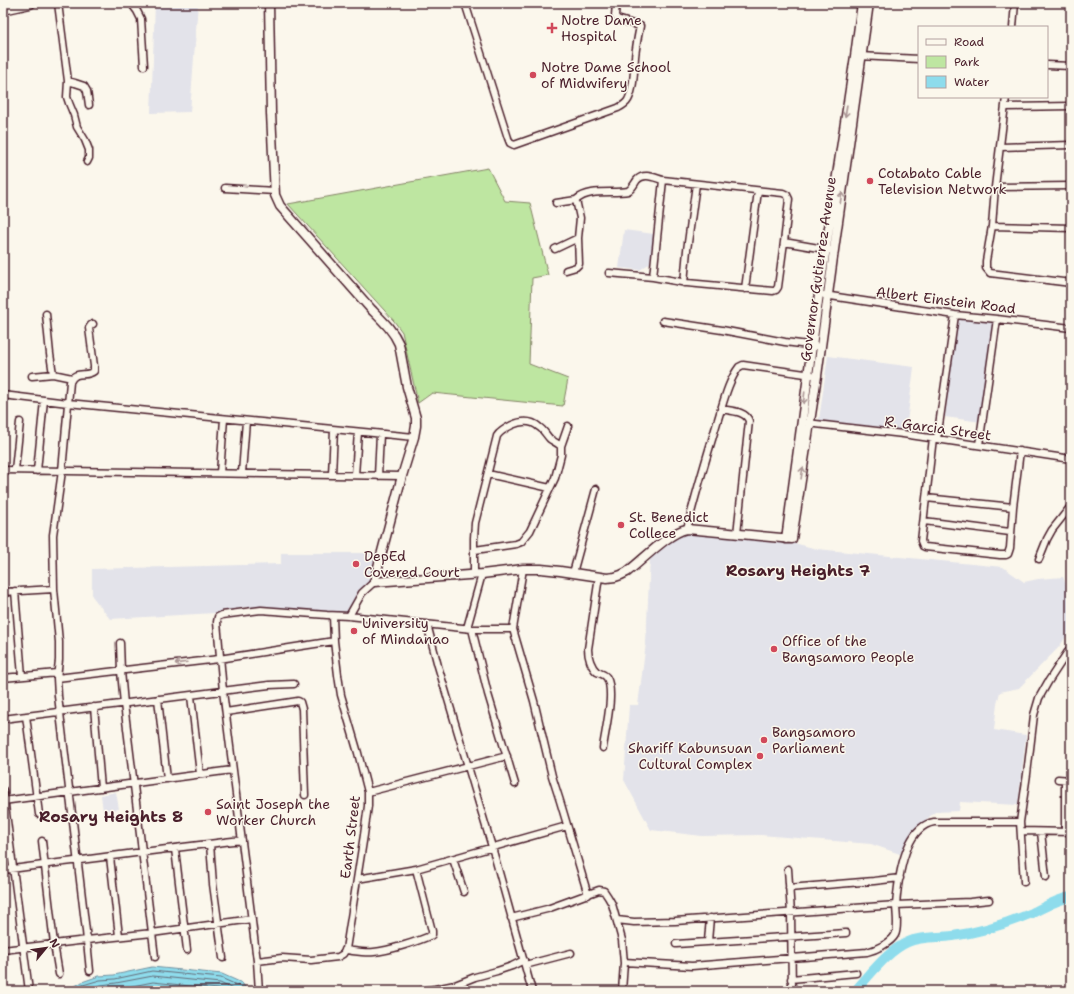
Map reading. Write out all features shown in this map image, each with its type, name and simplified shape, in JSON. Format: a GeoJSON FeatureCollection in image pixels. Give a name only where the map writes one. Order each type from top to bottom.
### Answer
{"type":"FeatureCollection","features":[{"type":"Feature","properties":{"kind":"main road"},"geometry":{"type":"LineString","coordinates":[[3,9],[30,3]]}},
{"type":"Feature","properties":{"kind":"street"},"geometry":{"type":"LineString","coordinates":[[58,3],[68,81],[68,104],[74,115],[77,127],[89,150],[89,158],[87,162]]}},
{"type":"Feature","properties":{"kind":"street"},"geometry":{"type":"LineString","coordinates":[[131,3],[141,19],[144,66]]}},
{"type":"Feature","properties":{"kind":"street"},"geometry":{"type":"LineString","coordinates":[[269,3],[271,113],[275,191],[277,200],[280,206],[371,309],[385,322],[397,338],[416,418],[414,438],[402,476],[374,582]]}},
{"type":"Feature","properties":{"kind":"street"},"geometry":{"type":"LineString","coordinates":[[466,3],[509,141],[514,145],[618,108],[625,104],[630,96],[640,26],[618,20],[615,16],[616,3]]}},
{"type":"Feature","properties":{"kind":"street","name":"Governor Gutierrez Avenue"},"geometry":{"type":"LineString","coordinates":[[858,56],[862,3]]}},
{"type":"Feature","properties":{"kind":"street","name":"Governor Gutierrez Avenue"},"geometry":{"type":"LineString","coordinates":[[789,539],[810,424],[817,376],[816,346],[819,294],[829,250],[858,56],[869,3]]}},
{"type":"Feature","properties":{"kind":"street"},"geometry":{"type":"LineString","coordinates":[[1013,26],[1015,3]]}},
{"type":"Feature","properties":{"kind":"street"},"geometry":{"type":"LineString","coordinates":[[858,56],[918,59]]}},
{"type":"Feature","properties":{"kind":"street"},"geometry":{"type":"LineString","coordinates":[[1048,65],[1071,66]]}},
{"type":"Feature","properties":{"kind":"street"},"geometry":{"type":"LineString","coordinates":[[68,81],[84,86],[87,90],[89,105]]}},
{"type":"Feature","properties":{"kind":"street"},"geometry":{"type":"LineString","coordinates":[[1006,98],[986,268],[990,273],[1071,283]]}},
{"type":"Feature","properties":{"kind":"street"},"geometry":{"type":"LineString","coordinates":[[1005,107],[1071,106]]}},
{"type":"Feature","properties":{"kind":"street"},"geometry":{"type":"LineString","coordinates":[[1001,146],[1071,145]]}},
{"type":"Feature","properties":{"kind":"street"},"geometry":{"type":"LineString","coordinates":[[556,203],[576,200],[586,194],[594,192],[628,191],[642,176],[696,184],[783,193],[789,198],[789,209],[778,287],[776,290],[766,291],[684,283],[653,276],[608,273]]}},
{"type":"Feature","properties":{"kind":"street"},"geometry":{"type":"LineString","coordinates":[[653,276],[663,180]]}},
{"type":"Feature","properties":{"kind":"street"},"geometry":{"type":"LineString","coordinates":[[684,283],[696,184]]}},
{"type":"Feature","properties":{"kind":"street"},"geometry":{"type":"LineString","coordinates":[[995,187],[1071,186]]}},
{"type":"Feature","properties":{"kind":"street"},"geometry":{"type":"LineString","coordinates":[[225,188],[275,191]]}},
{"type":"Feature","properties":{"kind":"street"},"geometry":{"type":"LineString","coordinates":[[745,289],[758,191]]}},
{"type":"Feature","properties":{"kind":"street"},"geometry":{"type":"LineString","coordinates":[[566,270],[576,267],[579,264],[578,238],[580,218],[576,200]]}},
{"type":"Feature","properties":{"kind":"street"},"geometry":{"type":"LineString","coordinates":[[992,226],[1071,228]]}},
{"type":"Feature","properties":{"kind":"street"},"geometry":{"type":"LineString","coordinates":[[555,249],[578,238]]}},
{"type":"Feature","properties":{"kind":"street"},"geometry":{"type":"LineString","coordinates":[[784,242],[829,250]]}},
{"type":"Feature","properties":{"kind":"street","name":"Governor Gutierrez Avenue"},"geometry":{"type":"LineString","coordinates":[[789,539],[801,422],[808,374],[828,296],[829,250]]}},
{"type":"Feature","properties":{"kind":"street","name":"Albert Einstein Road"},"geometry":{"type":"LineString","coordinates":[[819,294],[955,315],[997,318],[1071,328]]}},
{"type":"Feature","properties":{"kind":"street"},"geometry":{"type":"LineString","coordinates":[[46,314],[53,374]]}},
{"type":"Feature","properties":{"kind":"street"},"geometry":{"type":"LineString","coordinates":[[955,315],[926,498],[921,535],[921,543],[923,546],[1006,555],[1009,552],[1020,451]]}},
{"type":"Feature","properties":{"kind":"street"},"geometry":{"type":"LineString","coordinates":[[979,445],[997,318]]}},
{"type":"Feature","properties":{"kind":"street"},"geometry":{"type":"LineString","coordinates":[[663,321],[816,346]]}},
{"type":"Feature","properties":{"kind":"street"},"geometry":{"type":"LineString","coordinates":[[90,971],[60,712],[57,676],[59,642],[54,589],[53,535],[62,472],[70,382],[72,378],[77,375],[89,374],[94,371],[89,328],[93,324]]}},
{"type":"Feature","properties":{"kind":"street"},"geometry":{"type":"LineString","coordinates":[[687,529],[725,397],[737,369],[741,366],[817,376]]}},
{"type":"Feature","properties":{"kind":"street"},"geometry":{"type":"LineString","coordinates":[[32,376],[53,374],[72,378]]}},
{"type":"Feature","properties":{"kind":"street"},"geometry":{"type":"LineString","coordinates":[[3,396],[414,438]]}},
{"type":"Feature","properties":{"kind":"street"},"geometry":{"type":"LineString","coordinates":[[37,471],[44,400]]}},
{"type":"Feature","properties":{"kind":"street"},"geometry":{"type":"LineString","coordinates":[[722,409],[745,414],[749,421],[736,534]]}},
{"type":"Feature","properties":{"kind":"street"},"geometry":{"type":"LineString","coordinates":[[220,473],[224,419]]}},
{"type":"Feature","properties":{"kind":"street"},"geometry":{"type":"LineString","coordinates":[[242,474],[246,421]]}},
{"type":"Feature","properties":{"kind":"street"},"geometry":{"type":"LineString","coordinates":[[515,784],[469,629],[478,574],[474,538],[475,523],[498,434],[517,423],[526,421],[540,427],[550,438],[561,446]]}},
{"type":"Feature","properties":{"kind":"street"},"geometry":{"type":"LineString","coordinates":[[15,470],[20,422]]}},
{"type":"Feature","properties":{"kind":"street","name":"R. Garcia Street"},"geometry":{"type":"LineString","coordinates":[[801,422],[903,434],[1071,459]]}},
{"type":"Feature","properties":{"kind":"street"},"geometry":{"type":"LineString","coordinates":[[475,550],[516,544],[521,542],[527,535],[555,478],[561,455],[561,446],[568,426]]}},
{"type":"Feature","properties":{"kind":"street"},"geometry":{"type":"LineString","coordinates":[[332,475],[334,430]]}},
{"type":"Feature","properties":{"kind":"street"},"geometry":{"type":"LineString","coordinates":[[355,476],[358,432]]}},
{"type":"Feature","properties":{"kind":"street"},"geometry":{"type":"LineString","coordinates":[[378,476],[380,434]]}},
{"type":"Feature","properties":{"kind":"street"},"geometry":{"type":"LineString","coordinates":[[3,470],[402,476]]}},
{"type":"Feature","properties":{"kind":"street"},"geometry":{"type":"LineString","coordinates":[[488,474],[550,488]]}},
{"type":"Feature","properties":{"kind":"street"},"geometry":{"type":"LineString","coordinates":[[573,573],[596,489]]}},
{"type":"Feature","properties":{"kind":"street"},"geometry":{"type":"LineString","coordinates":[[926,498],[1013,507]]}},
{"type":"Feature","properties":{"kind":"street"},"geometry":{"type":"LineString","coordinates":[[1039,559],[1052,530],[1071,506]]}},
{"type":"Feature","properties":{"kind":"street"},"geometry":{"type":"LineString","coordinates":[[924,521],[1010,532]]}},
{"type":"Feature","properties":{"kind":"street"},"geometry":{"type":"LineString","coordinates":[[348,616],[362,593],[374,582],[523,569],[541,569],[599,577],[615,577],[632,568],[681,530],[687,529],[789,539]]}},
{"type":"Feature","properties":{"kind":"street"},"geometry":{"type":"LineString","coordinates":[[523,569],[513,629],[534,701],[552,776],[588,895]]}},
{"type":"Feature","properties":{"kind":"street"},"geometry":{"type":"LineString","coordinates":[[599,577],[588,650],[593,668],[598,673],[607,677],[610,687],[603,748]]}},
{"type":"Feature","properties":{"kind":"street"},"geometry":{"type":"LineString","coordinates":[[3,592],[54,589]]}},
{"type":"Feature","properties":{"kind":"street"},"geometry":{"type":"LineString","coordinates":[[15,591],[22,676]]}},
{"type":"Feature","properties":{"kind":"street"},"geometry":{"type":"LineString","coordinates":[[259,991],[252,919],[219,658],[218,617],[222,615],[261,610],[348,616],[469,629],[513,629]]}},
{"type":"Feature","properties":{"kind":"street","name":"Earth Street"},"geometry":{"type":"LineString","coordinates":[[333,616],[334,641],[341,695],[368,792],[368,806],[345,950]]}},
{"type":"Feature","properties":{"kind":"street"},"geometry":{"type":"LineString","coordinates":[[427,624],[532,991]]}},
{"type":"Feature","properties":{"kind":"street"},"geometry":{"type":"LineString","coordinates":[[3,678],[22,676],[57,676],[121,671],[334,641]]}},
{"type":"Feature","properties":{"kind":"street"},"geometry":{"type":"LineString","coordinates":[[120,644],[124,704],[155,957]]}},
{"type":"Feature","properties":{"kind":"street"},"geometry":{"type":"LineString","coordinates":[[1024,882],[1020,822],[1034,715],[1042,693],[1071,647]]}},
{"type":"Feature","properties":{"kind":"street"},"geometry":{"type":"LineString","coordinates":[[3,719],[269,685],[294,684]]}},
{"type":"Feature","properties":{"kind":"street"},"geometry":{"type":"LineString","coordinates":[[191,696],[200,774]]}},
{"type":"Feature","properties":{"kind":"street"},"geometry":{"type":"LineString","coordinates":[[158,699],[167,779]]}},
{"type":"Feature","properties":{"kind":"street"},"geometry":{"type":"LineString","coordinates":[[226,712],[274,704],[300,702],[302,709],[305,795]]}},
{"type":"Feature","properties":{"kind":"street"},"geometry":{"type":"LineString","coordinates":[[94,707],[101,788]]}},
{"type":"Feature","properties":{"kind":"street"},"geometry":{"type":"LineString","coordinates":[[26,716],[39,814]]}},
{"type":"Feature","properties":{"kind":"street"},"geometry":{"type":"LineString","coordinates":[[368,792],[507,756]]}},
{"type":"Feature","properties":{"kind":"street"},"geometry":{"type":"LineString","coordinates":[[4,801],[232,770]]}},
{"type":"Feature","properties":{"kind":"street"},"geometry":{"type":"LineString","coordinates":[[1021,831],[1068,832],[1068,780],[1058,779]]}},
{"type":"Feature","properties":{"kind":"street"},"geometry":{"type":"LineString","coordinates":[[3,790],[29,991]]}},
{"type":"Feature","properties":{"kind":"street"},"geometry":{"type":"LineString","coordinates":[[624,962],[692,966],[872,951],[892,940],[897,932],[896,905],[902,862],[910,842],[924,825],[934,822],[952,821],[1020,822]]}},
{"type":"Feature","properties":{"kind":"street"},"geometry":{"type":"LineString","coordinates":[[357,879],[416,869],[567,826]]}},
{"type":"Feature","properties":{"kind":"street"},"geometry":{"type":"LineString","coordinates":[[1041,832],[1046,877]]}},
{"type":"Feature","properties":{"kind":"street"},"geometry":{"type":"LineString","coordinates":[[3,870],[242,840]]}},
{"type":"Feature","properties":{"kind":"street"},"geometry":{"type":"LineString","coordinates":[[42,841],[59,974]]}},
{"type":"Feature","properties":{"kind":"street"},"geometry":{"type":"LineString","coordinates":[[210,844],[213,884],[223,958]]}},
{"type":"Feature","properties":{"kind":"street"},"geometry":{"type":"LineString","coordinates":[[175,849],[187,950]]}},
{"type":"Feature","properties":{"kind":"street"},"geometry":{"type":"LineString","coordinates":[[110,857],[119,936]]}},
{"type":"Feature","properties":{"kind":"street"},"geometry":{"type":"LineString","coordinates":[[453,858],[464,892]]}},
{"type":"Feature","properties":{"kind":"street"},"geometry":{"type":"LineString","coordinates":[[257,961],[282,958],[311,960],[338,957],[343,954],[345,950],[364,952],[380,951],[432,935],[416,869]]}},
{"type":"Feature","properties":{"kind":"street"},"geometry":{"type":"LineString","coordinates":[[788,869],[791,912],[792,991]]}},
{"type":"Feature","properties":{"kind":"street"},"geometry":{"type":"LineString","coordinates":[[789,888],[900,878]]}},
{"type":"Feature","properties":{"kind":"street"},"geometry":{"type":"LineString","coordinates":[[511,918],[546,909],[599,890],[604,891],[617,920],[622,940],[624,962],[622,991]]}},
{"type":"Feature","properties":{"kind":"street"},"geometry":{"type":"LineString","coordinates":[[617,920],[649,922],[989,900]]}},
{"type":"Feature","properties":{"kind":"street"},"geometry":{"type":"LineString","coordinates":[[708,941],[710,918]]}},
{"type":"Feature","properties":{"kind":"street"},"geometry":{"type":"LineString","coordinates":[[3,950],[152,933],[252,919]]}},
{"type":"Feature","properties":{"kind":"street"},"geometry":{"type":"LineString","coordinates":[[676,944],[846,933]]}},
{"type":"Feature","properties":{"kind":"street"},"geometry":{"type":"LineString","coordinates":[[421,991],[435,990],[455,985],[475,977],[524,963],[571,953]]}},
{"type":"Feature","properties":{"kind":"street"},"geometry":{"type":"LineString","coordinates":[[791,979],[856,973]]}},
{"type":"Feature","properties":{"kind":"shaded area"},"geometry":{"type":"Polygon","coordinates":[[[155,3],[198,3],[190,112],[151,113],[155,3]]]}},
{"type":"Feature","properties":{"kind":"shaded area"},"geometry":{"type":"Polygon","coordinates":[[[624,230],[654,234],[650,263],[640,270],[619,268],[624,230]]]}},
{"type":"Feature","properties":{"kind":"shaded area"},"geometry":{"type":"Polygon","coordinates":[[[958,315],[994,321],[981,422],[945,417],[958,315]]]}},
{"type":"Feature","properties":{"kind":"shaded area"},"geometry":{"type":"Polygon","coordinates":[[[828,356],[914,367],[906,430],[819,420],[828,356]]]}},
{"type":"Feature","properties":{"kind":"shaded area"},"geometry":{"type":"Polygon","coordinates":[[[685,532],[794,543],[817,549],[1003,567],[1024,582],[1063,577],[1071,597],[1071,629],[1059,647],[1019,688],[1000,692],[997,704],[994,730],[1026,735],[1018,805],[960,802],[959,811],[935,812],[922,823],[912,835],[900,854],[871,844],[761,835],[702,836],[651,830],[624,780],[629,705],[638,705],[646,643],[650,557],[664,545],[685,532]]]}},
{"type":"Feature","properties":{"kind":"shaded area"},"geometry":{"type":"Polygon","coordinates":[[[281,553],[379,553],[373,578],[365,584],[346,613],[246,607],[215,613],[110,619],[92,596],[92,569],[281,564],[281,553]]]}},
{"type":"Feature","properties":{"kind":"shaded area"},"geometry":{"type":"Polygon","coordinates":[[[116,792],[119,809],[103,811],[101,795],[116,792]]]}},
{"type":"Feature","properties":{"kind":"green space"},"geometry":{"type":"Polygon","coordinates":[[[488,168],[505,201],[530,203],[548,275],[532,278],[529,364],[568,379],[563,406],[432,393],[418,403],[402,332],[394,321],[288,204],[488,168]]]}},
{"type":"Feature","properties":{"kind":"water"},"geometry":{"type":"Polygon","coordinates":[[[152,967],[222,974],[242,983],[248,991],[67,991],[82,982],[99,976],[114,975],[152,967]]]}},
{"type":"Feature","properties":{"kind":"waterway"},"geometry":{"type":"LineString","coordinates":[[855,991],[886,957],[900,946],[908,942],[919,939],[953,936],[983,930],[1013,921],[1056,901],[1071,897]]}},
{"type":"Feature","properties":{"kind":"place","name":"Notre Dame Hospital"},"geometry":{"type":"Point","coordinates":[552,28]}},
{"type":"Feature","properties":{"kind":"place","name":"Notre Dame School of Midwifery"},"geometry":{"type":"Point","coordinates":[533,75]}},
{"type":"Feature","properties":{"kind":"place","name":"Cotabato Cable Television Network"},"geometry":{"type":"Point","coordinates":[870,181]}},
{"type":"Feature","properties":{"kind":"place","name":"St. Benedict Collece"},"geometry":{"type":"Point","coordinates":[621,525]}},
{"type":"Feature","properties":{"kind":"place","name":"DepEd Covered Court"},"geometry":{"type":"Point","coordinates":[356,564]}},
{"type":"Feature","properties":{"kind":"place","name":"University of Mindanao"},"geometry":{"type":"Point","coordinates":[354,631]}},
{"type":"Feature","properties":{"kind":"place","name":"Office of the Bangsamoro People"},"geometry":{"type":"Point","coordinates":[774,649]}},
{"type":"Feature","properties":{"kind":"place","name":"Bangsamoro Parliament"},"geometry":{"type":"Point","coordinates":[764,740]}},
{"type":"Feature","properties":{"kind":"place","name":"Shariff Kabunsuan Cultural Complex"},"geometry":{"type":"Point","coordinates":[760,756]}},
{"type":"Feature","properties":{"kind":"place","name":"Saint Joseph the Worker Church"},"geometry":{"type":"Point","coordinates":[208,812]}},
{"type":"Feature","properties":{"kind":"district","name":"Rosary Heights 7"},"geometry":{"type":"Point","coordinates":[798,570]}},
{"type":"Feature","properties":{"kind":"district","name":"Rosary Heights 8"},"geometry":{"type":"Point","coordinates":[111,816]}}]}
